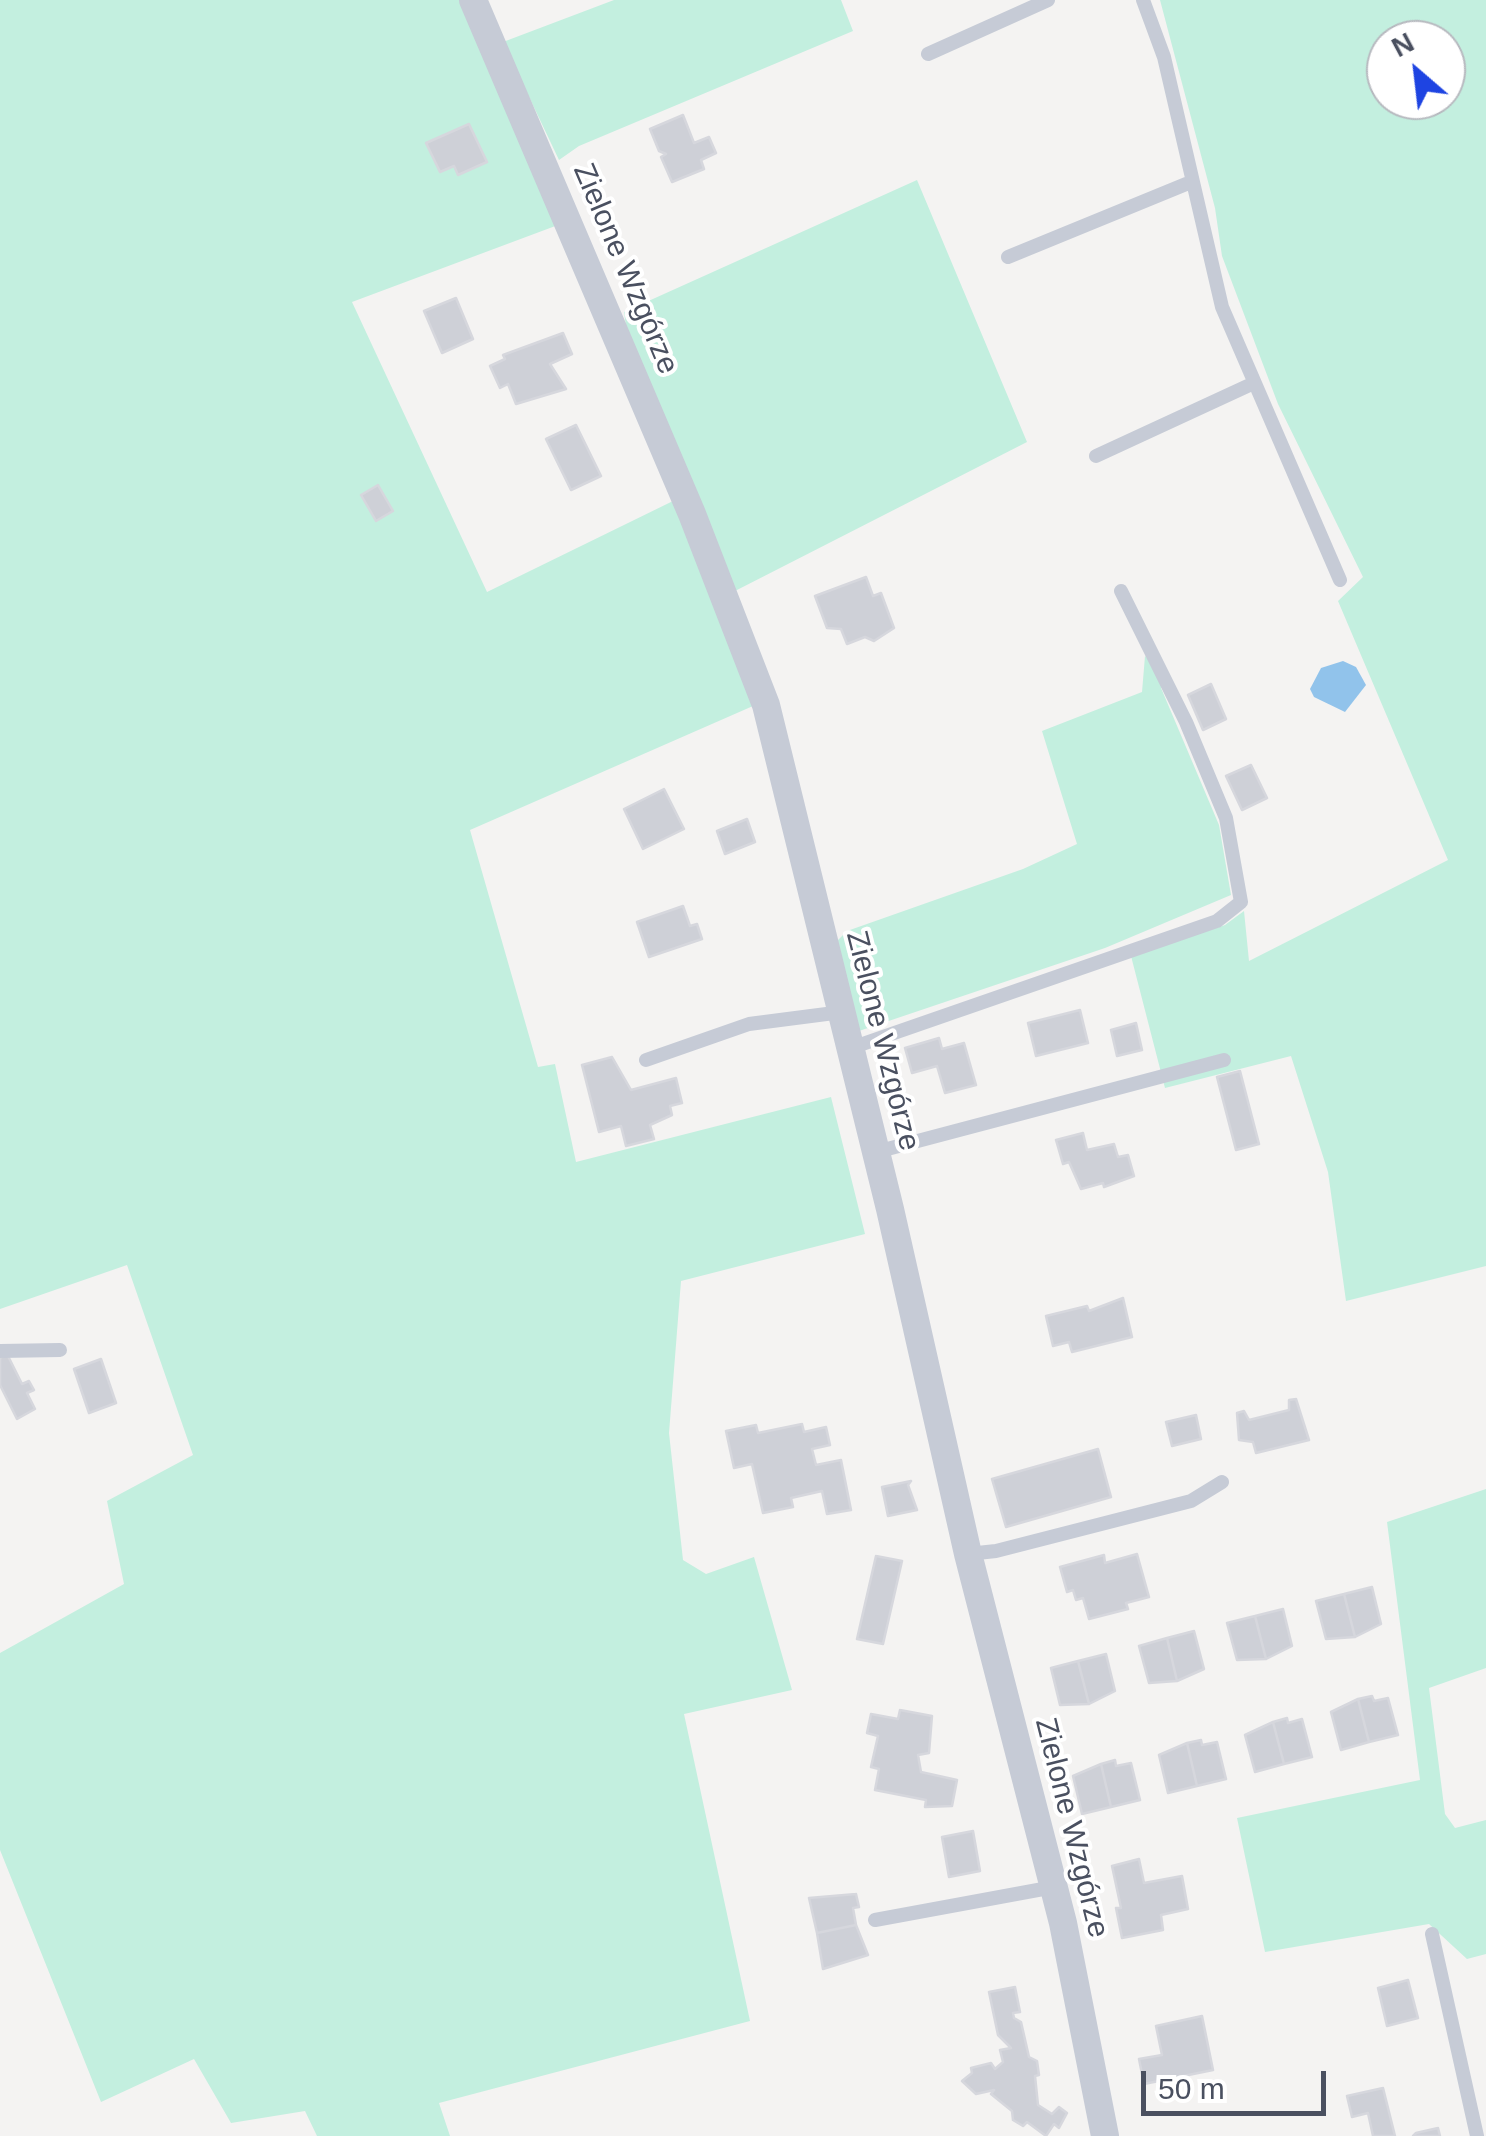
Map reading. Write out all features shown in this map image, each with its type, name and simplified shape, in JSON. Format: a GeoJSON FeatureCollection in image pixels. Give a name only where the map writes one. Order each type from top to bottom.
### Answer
{"type":"FeatureCollection","features":[{"type":"Feature","properties":{"kind":"street","name":"Zielone Wzgórze"},"geometry":{"type":"LineString","coordinates":[[473,0],[684,496],[766,705],[876,1152],[968,1554],[1054,1886],[1105,2136]]}},
{"type":"Feature","properties":{"kind":"lane"},"geometry":{"type":"LineString","coordinates":[[928,54],[1048,0]]}},
{"type":"Feature","properties":{"kind":"lane"},"geometry":{"type":"LineString","coordinates":[[1144,0],[1164,57],[1222,307],[1340,580]]}},
{"type":"Feature","properties":{"kind":"lane"},"geometry":{"type":"LineString","coordinates":[[1008,258],[1191,182]]}},
{"type":"Feature","properties":{"kind":"lane"},"geometry":{"type":"LineString","coordinates":[[1096,456],[1254,383]]}},
{"type":"Feature","properties":{"kind":"lane"},"geometry":{"type":"LineString","coordinates":[[850,1048],[1217,921],[1240,902],[1226,818],[1186,722],[1121,591]]}},
{"type":"Feature","properties":{"kind":"lane"},"geometry":{"type":"LineString","coordinates":[[646,1060],[749,1024],[842,1012]]}},
{"type":"Feature","properties":{"kind":"lane"},"geometry":{"type":"LineString","coordinates":[[876,1152],[1224,1060]]}},
{"type":"Feature","properties":{"kind":"lane"},"geometry":{"type":"LineString","coordinates":[[0,1350],[60,1350]]}},
{"type":"Feature","properties":{"kind":"lane"},"geometry":{"type":"LineString","coordinates":[[968,1554],[996,1551],[1191,1500],[1222,1482]]}},
{"type":"Feature","properties":{"kind":"lane"},"geometry":{"type":"LineString","coordinates":[[875,1920],[1054,1886]]}},
{"type":"Feature","properties":{"kind":"lane"},"geometry":{"type":"LineString","coordinates":[[1432,1934],[1477,2136]]}},
{"type":"Feature","properties":{"kind":"green space"},"geometry":{"type":"Polygon","coordinates":[[[0,0],[460,0],[558,225],[352,302],[487,592],[673,501],[753,706],[470,830],[538,1067],[555,1064],[576,1162],[831,1097],[865,1234],[681,1281],[669,1433],[683,1560],[706,1574],[754,1557],[792,1690],[684,1714],[750,2021],[439,2103],[450,2136],[317,2136],[305,2111],[231,2123],[194,2059],[101,2102],[0,1850],[0,1653],[124,1584],[107,1501],[193,1455],[127,1265],[0,1309],[0,0]]]}},
{"type":"Feature","properties":{"kind":"green space"},"geometry":{"type":"Polygon","coordinates":[[[614,0],[841,0],[853,31],[579,146],[559,160],[503,42],[614,0]]]}},
{"type":"Feature","properties":{"kind":"green space"},"geometry":{"type":"Polygon","coordinates":[[[1160,0],[1486,0],[1486,1266],[1346,1301],[1328,1172],[1291,1056],[1165,1088],[1131,956],[1225,925],[1244,911],[1249,961],[1448,860],[1338,601],[1363,577],[1278,404],[1222,256],[1215,208],[1160,0]]]}},
{"type":"Feature","properties":{"kind":"green space"},"geometry":{"type":"Polygon","coordinates":[[[917,180],[1027,442],[735,591],[627,333],[624,312],[917,180]]]}},
{"type":"Feature","properties":{"kind":"green space"},"geometry":{"type":"Polygon","coordinates":[[[1145,656],[1168,676],[1161,688],[1219,825],[1231,895],[1105,948],[859,1031],[837,941],[847,931],[1023,869],[1077,844],[1042,731],[1142,692],[1145,656]]]}},
{"type":"Feature","properties":{"kind":"green space"},"geometry":{"type":"Polygon","coordinates":[[[1486,1489],[1486,1668],[1429,1688],[1445,1814],[1455,1828],[1486,1820],[1486,1954],[1467,1959],[1429,1924],[1265,1952],[1237,1818],[1420,1780],[1387,1522],[1486,1489]]]}},
{"type":"Feature","properties":{"kind":"water"},"geometry":{"type":"Polygon","coordinates":[[[1343,661],[1356,667],[1366,685],[1345,712],[1314,697],[1310,689],[1321,668],[1343,661]]]}},
{"type":"Feature","properties":{"kind":"building"},"geometry":{"type":"Polygon","coordinates":[[[683,115],[694,143],[709,137],[716,153],[701,160],[704,169],[672,182],[661,157],[666,154],[659,151],[650,129],[683,115]]]}},
{"type":"Feature","properties":{"kind":"building"},"geometry":{"type":"Polygon","coordinates":[[[469,124],[487,162],[458,175],[454,166],[440,172],[426,143],[469,124]]]}},
{"type":"Feature","properties":{"kind":"building"},"geometry":{"type":"Polygon","coordinates":[[[456,298],[473,339],[442,353],[424,311],[456,298]]]}},
{"type":"Feature","properties":{"kind":"building"},"geometry":{"type":"Polygon","coordinates":[[[563,333],[572,354],[550,364],[566,389],[516,404],[508,384],[500,388],[490,366],[505,359],[503,355],[563,333]]]}},
{"type":"Feature","properties":{"kind":"building"},"geometry":{"type":"Polygon","coordinates":[[[576,425],[601,476],[571,490],[546,439],[576,425]]]}},
{"type":"Feature","properties":{"kind":"building"},"geometry":{"type":"Polygon","coordinates":[[[378,485],[393,511],[376,521],[361,495],[378,485]]]}},
{"type":"Feature","properties":{"kind":"building"},"geometry":{"type":"Polygon","coordinates":[[[866,577],[873,596],[881,593],[894,628],[874,641],[865,637],[847,644],[841,629],[827,628],[815,596],[866,577]]]}},
{"type":"Feature","properties":{"kind":"building"},"geometry":{"type":"Polygon","coordinates":[[[1211,684],[1226,719],[1203,730],[1188,695],[1211,684]]]}},
{"type":"Feature","properties":{"kind":"building"},"geometry":{"type":"Polygon","coordinates":[[[1251,765],[1267,798],[1242,810],[1226,776],[1251,765]]]}},
{"type":"Feature","properties":{"kind":"building"},"geometry":{"type":"Polygon","coordinates":[[[664,789],[684,829],[643,849],[624,809],[664,789]]]}},
{"type":"Feature","properties":{"kind":"building"},"geometry":{"type":"Polygon","coordinates":[[[747,819],[755,842],[725,854],[717,831],[747,819]]]}},
{"type":"Feature","properties":{"kind":"building"},"geometry":{"type":"Polygon","coordinates":[[[683,906],[690,926],[697,924],[702,939],[649,957],[637,922],[683,906]]]}},
{"type":"Feature","properties":{"kind":"building"},"geometry":{"type":"Polygon","coordinates":[[[1080,1010],[1088,1043],[1036,1056],[1028,1023],[1080,1010]]]}},
{"type":"Feature","properties":{"kind":"building"},"geometry":{"type":"Polygon","coordinates":[[[1136,1023],[1142,1050],[1117,1056],[1111,1030],[1136,1023]]]}},
{"type":"Feature","properties":{"kind":"building"},"geometry":{"type":"Polygon","coordinates":[[[939,1038],[942,1049],[964,1043],[976,1085],[945,1093],[937,1066],[912,1073],[905,1048],[939,1038]]]}},
{"type":"Feature","properties":{"kind":"building"},"geometry":{"type":"Polygon","coordinates":[[[612,1057],[631,1090],[676,1078],[682,1103],[670,1106],[672,1115],[650,1125],[654,1139],[626,1146],[621,1126],[599,1132],[582,1065],[612,1057]]]}},
{"type":"Feature","properties":{"kind":"building"},"geometry":{"type":"Polygon","coordinates":[[[1240,1071],[1259,1144],[1236,1150],[1217,1077],[1240,1071]]]}},
{"type":"Feature","properties":{"kind":"building"},"geometry":{"type":"Polygon","coordinates":[[[1083,1133],[1087,1150],[1114,1144],[1118,1157],[1128,1155],[1134,1176],[1104,1187],[1103,1183],[1081,1189],[1069,1162],[1063,1164],[1056,1140],[1083,1133]]]}},
{"type":"Feature","properties":{"kind":"building"},"geometry":{"type":"Polygon","coordinates":[[[1123,1298],[1132,1337],[1072,1352],[1069,1342],[1053,1346],[1046,1316],[1087,1306],[1089,1311],[1123,1298]]]}},
{"type":"Feature","properties":{"kind":"building"},"geometry":{"type":"Polygon","coordinates":[[[7,1354],[22,1384],[29,1381],[34,1390],[27,1393],[35,1409],[17,1419],[0,1385],[0,1358],[7,1354]]]}},
{"type":"Feature","properties":{"kind":"building"},"geometry":{"type":"Polygon","coordinates":[[[101,1359],[116,1403],[89,1413],[74,1369],[101,1359]]]}},
{"type":"Feature","properties":{"kind":"building"},"geometry":{"type":"Polygon","coordinates":[[[1296,1399],[1309,1440],[1256,1453],[1253,1442],[1239,1440],[1237,1413],[1244,1411],[1249,1420],[1289,1410],[1289,1400],[1296,1399]]]}},
{"type":"Feature","properties":{"kind":"building"},"geometry":{"type":"Polygon","coordinates":[[[1196,1415],[1201,1439],[1172,1446],[1166,1422],[1196,1415]]]}},
{"type":"Feature","properties":{"kind":"building"},"geometry":{"type":"Polygon","coordinates":[[[802,1424],[804,1432],[826,1427],[830,1445],[812,1449],[816,1465],[841,1460],[851,1510],[827,1514],[822,1491],[791,1498],[793,1507],[763,1513],[752,1464],[734,1468],[726,1431],[756,1425],[758,1433],[802,1424]]]}},
{"type":"Feature","properties":{"kind":"building"},"geometry":{"type":"Polygon","coordinates":[[[1098,1449],[1111,1497],[1006,1527],[992,1479],[1098,1449]]]}},
{"type":"Feature","properties":{"kind":"building"},"geometry":{"type":"Polygon","coordinates":[[[911,1481],[908,1485],[917,1510],[888,1516],[882,1487],[911,1481]]]}},
{"type":"Feature","properties":{"kind":"building"},"geometry":{"type":"Polygon","coordinates":[[[1137,1554],[1149,1597],[1126,1603],[1128,1609],[1089,1619],[1083,1598],[1076,1600],[1073,1590],[1067,1592],[1060,1567],[1104,1555],[1105,1563],[1137,1554]]]}},
{"type":"Feature","properties":{"kind":"building"},"geometry":{"type":"Polygon","coordinates":[[[876,1556],[902,1561],[883,1644],[857,1639],[876,1556]]]}},
{"type":"Feature","properties":{"kind":"building"},"geometry":{"type":"Polygon","coordinates":[[[1372,1587],[1381,1624],[1355,1637],[1344,1594],[1372,1587]]]}},
{"type":"Feature","properties":{"kind":"building"},"geometry":{"type":"Polygon","coordinates":[[[1344,1594],[1355,1637],[1326,1639],[1316,1601],[1344,1594]]]}},
{"type":"Feature","properties":{"kind":"building"},"geometry":{"type":"Polygon","coordinates":[[[1283,1609],[1292,1646],[1266,1659],[1255,1616],[1283,1609]]]}},
{"type":"Feature","properties":{"kind":"building"},"geometry":{"type":"Polygon","coordinates":[[[1255,1616],[1266,1659],[1237,1660],[1227,1623],[1255,1616]]]}},
{"type":"Feature","properties":{"kind":"building"},"geometry":{"type":"Polygon","coordinates":[[[1194,1631],[1204,1669],[1177,1681],[1167,1638],[1194,1631]]]}},
{"type":"Feature","properties":{"kind":"building"},"geometry":{"type":"Polygon","coordinates":[[[1167,1638],[1177,1681],[1149,1683],[1139,1646],[1167,1638]]]}},
{"type":"Feature","properties":{"kind":"building"},"geometry":{"type":"Polygon","coordinates":[[[1106,1654],[1115,1691],[1089,1704],[1078,1661],[1106,1654]]]}},
{"type":"Feature","properties":{"kind":"building"},"geometry":{"type":"Polygon","coordinates":[[[1078,1661],[1089,1704],[1060,1705],[1051,1668],[1078,1661]]]}},
{"type":"Feature","properties":{"kind":"building"},"geometry":{"type":"Polygon","coordinates":[[[1372,1696],[1374,1701],[1388,1698],[1398,1735],[1369,1742],[1358,1699],[1372,1696]]]}},
{"type":"Feature","properties":{"kind":"building"},"geometry":{"type":"Polygon","coordinates":[[[1358,1699],[1369,1742],[1341,1750],[1331,1712],[1358,1699]]]}},
{"type":"Feature","properties":{"kind":"building"},"geometry":{"type":"Polygon","coordinates":[[[900,1710],[932,1716],[929,1753],[918,1755],[921,1772],[957,1780],[952,1806],[925,1807],[926,1800],[875,1790],[879,1769],[871,1767],[878,1736],[867,1733],[871,1714],[898,1719],[900,1710]]]}},
{"type":"Feature","properties":{"kind":"building"},"geometry":{"type":"Polygon","coordinates":[[[1287,1718],[1288,1723],[1302,1719],[1312,1757],[1284,1764],[1273,1722],[1287,1718]]]}},
{"type":"Feature","properties":{"kind":"building"},"geometry":{"type":"Polygon","coordinates":[[[1273,1722],[1284,1764],[1255,1772],[1245,1735],[1273,1722]]]}},
{"type":"Feature","properties":{"kind":"building"},"geometry":{"type":"Polygon","coordinates":[[[1201,1740],[1202,1745],[1217,1742],[1226,1779],[1197,1786],[1187,1743],[1201,1740]]]}},
{"type":"Feature","properties":{"kind":"building"},"geometry":{"type":"Polygon","coordinates":[[[1187,1743],[1197,1786],[1168,1793],[1159,1755],[1187,1743]]]}},
{"type":"Feature","properties":{"kind":"building"},"geometry":{"type":"Polygon","coordinates":[[[1115,1760],[1116,1766],[1131,1763],[1140,1800],[1111,1807],[1101,1764],[1115,1760]]]}},
{"type":"Feature","properties":{"kind":"building"},"geometry":{"type":"Polygon","coordinates":[[[1101,1764],[1111,1807],[1082,1814],[1073,1776],[1101,1764]]]}},
{"type":"Feature","properties":{"kind":"building"},"geometry":{"type":"Polygon","coordinates":[[[973,1831],[980,1871],[949,1877],[942,1837],[973,1831]]]}},
{"type":"Feature","properties":{"kind":"building"},"geometry":{"type":"Polygon","coordinates":[[[1139,1859],[1144,1883],[1182,1876],[1188,1909],[1161,1915],[1163,1930],[1122,1938],[1116,1908],[1121,1908],[1112,1866],[1139,1859]]]}},
{"type":"Feature","properties":{"kind":"building"},"geometry":{"type":"Polygon","coordinates":[[[856,1894],[856,1925],[817,1933],[809,1898],[856,1894]]]}},
{"type":"Feature","properties":{"kind":"building"},"geometry":{"type":"Polygon","coordinates":[[[856,1925],[868,1955],[823,1969],[817,1933],[856,1925]]]}},
{"type":"Feature","properties":{"kind":"building"},"geometry":{"type":"Polygon","coordinates":[[[1408,1980],[1418,2018],[1387,2026],[1378,1988],[1408,1980]]]}},
{"type":"Feature","properties":{"kind":"building"},"geometry":{"type":"Polygon","coordinates":[[[1015,1987],[1020,2012],[1013,2013],[1014,2018],[1021,2022],[1029,2057],[1037,2061],[1038,2105],[1052,2114],[1059,2107],[1067,2113],[1059,2128],[1054,2124],[1046,2136],[1027,2122],[1023,2126],[1013,2120],[1012,2111],[991,2094],[994,2090],[976,2094],[962,2081],[972,2073],[971,2068],[991,2063],[995,2069],[1003,2062],[1000,2050],[1011,2048],[998,2035],[989,1992],[1015,1987]]]}},
{"type":"Feature","properties":{"kind":"building"},"geometry":{"type":"Polygon","coordinates":[[[1202,2016],[1213,2070],[1144,2084],[1139,2059],[1162,2055],[1156,2026],[1202,2016]]]}},
{"type":"Feature","properties":{"kind":"building"},"geometry":{"type":"Polygon","coordinates":[[[1383,2088],[1395,2136],[1373,2136],[1368,2113],[1352,2117],[1347,2096],[1383,2088]]]}},
{"type":"Feature","properties":{"kind":"building"},"geometry":{"type":"Polygon","coordinates":[[[1438,2128],[1440,2136],[1413,2136],[1416,2133],[1438,2128]]]}}]}
